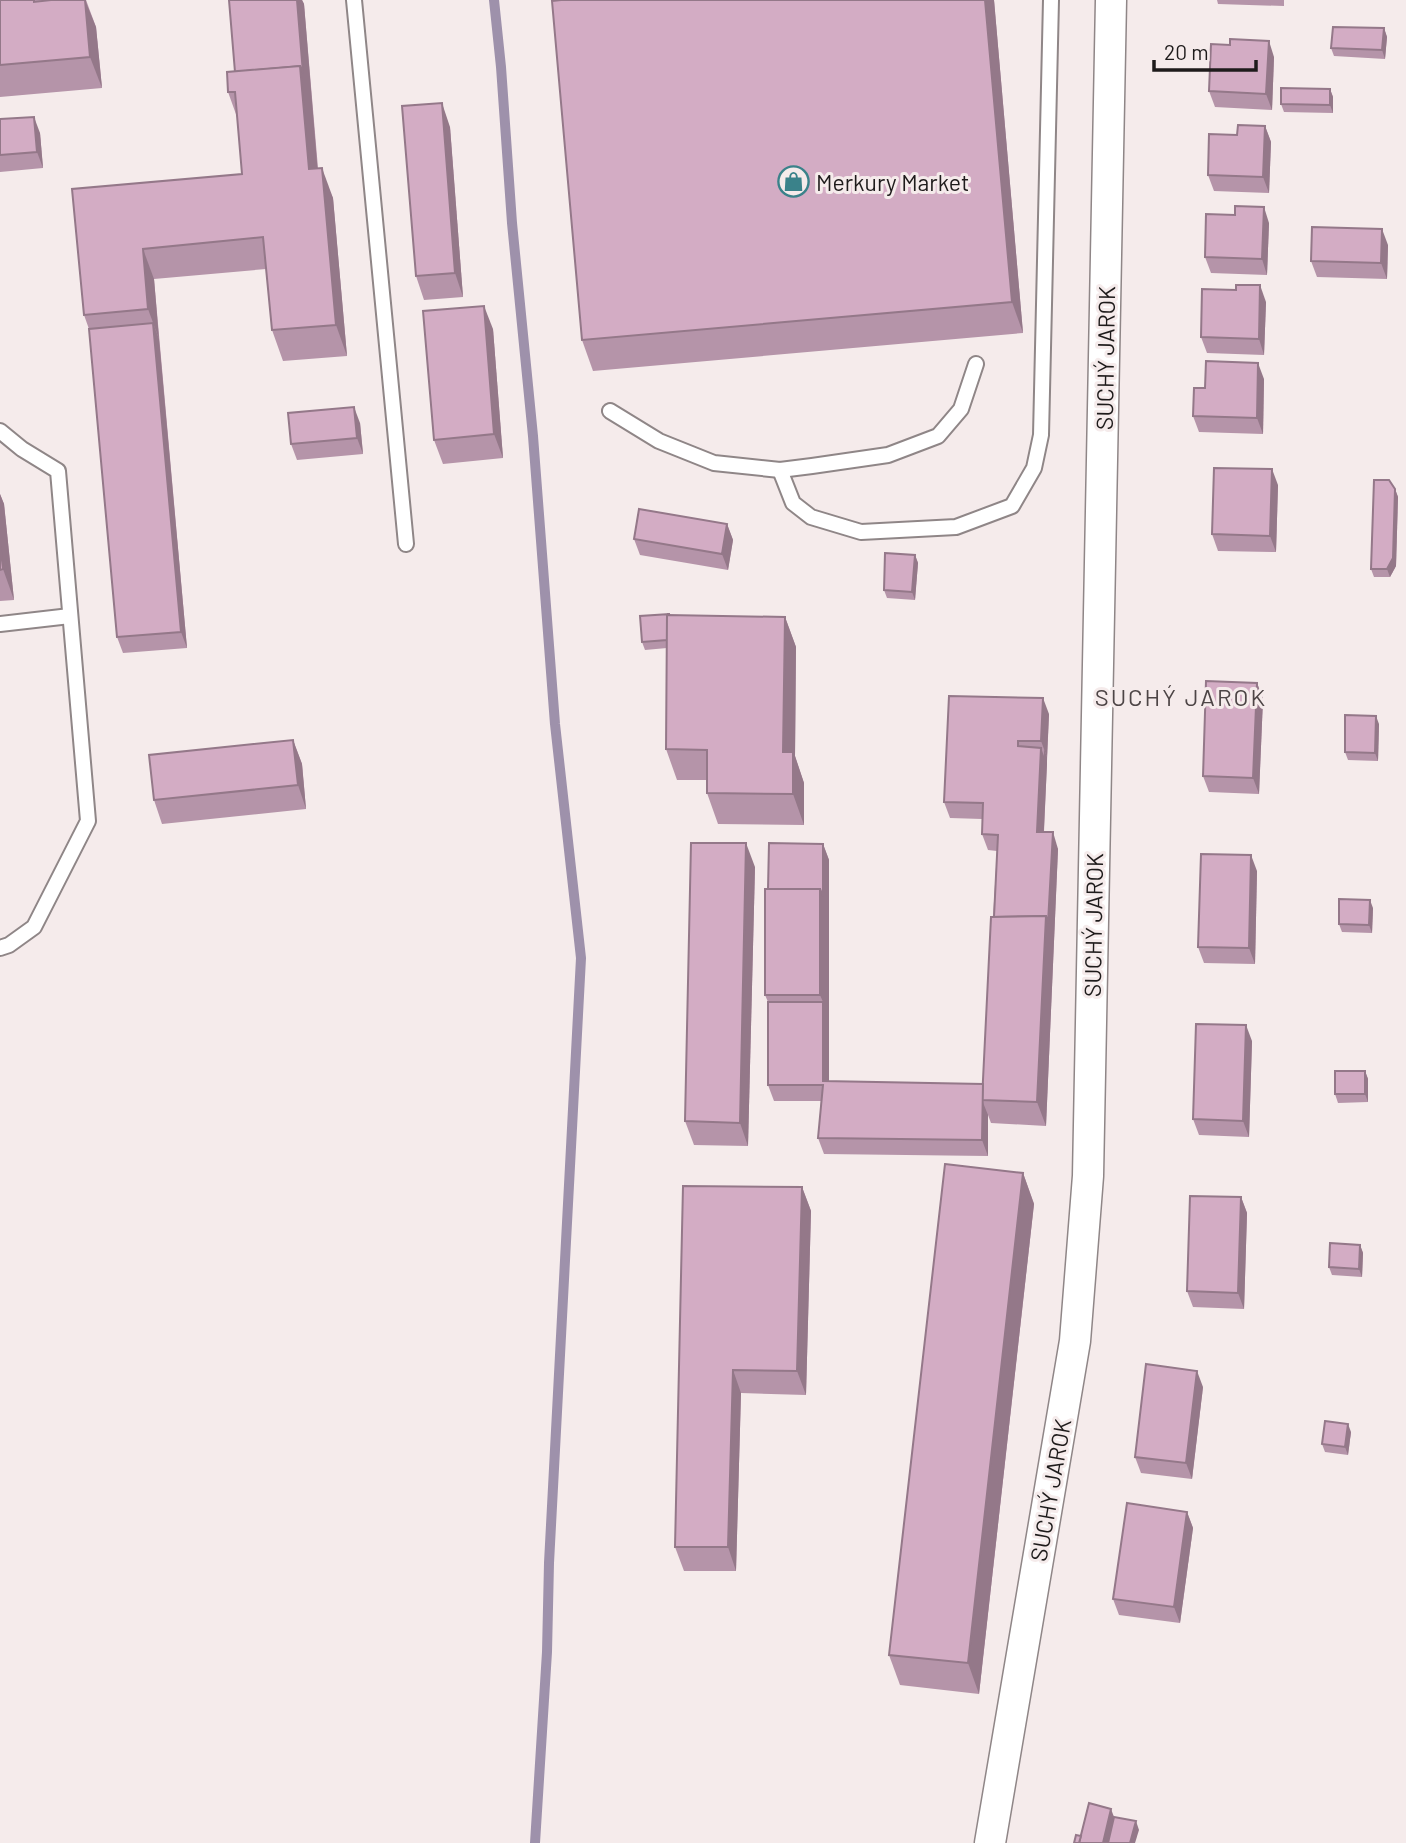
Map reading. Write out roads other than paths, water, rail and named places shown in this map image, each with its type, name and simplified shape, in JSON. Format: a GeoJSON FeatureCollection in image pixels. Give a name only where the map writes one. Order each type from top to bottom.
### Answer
{"type":"FeatureCollection","features":[{"type":"Feature","properties":{"kind":"street","name":"SUCHÝ JAROK"},"geometry":{"type":"LineString","coordinates":[[989,1843],[1075,1341],[1088,1176],[1111,0]]}},
{"type":"Feature","properties":{"kind":"lane"},"geometry":{"type":"LineString","coordinates":[[354,0],[406,544]]}},
{"type":"Feature","properties":{"kind":"lane"},"geometry":{"type":"LineString","coordinates":[[780,470],[793,503],[811,517],[860,532],[956,527],[1012,506],[1034,468],[1041,435],[1051,0]]}},
{"type":"Feature","properties":{"kind":"lane"},"geometry":{"type":"LineString","coordinates":[[610,411],[659,440],[714,463],[780,470],[888,455],[938,436],[961,409],[975,364]]}},
{"type":"Feature","properties":{"kind":"lane"},"geometry":{"type":"LineString","coordinates":[[0,431],[22,449],[58,471],[88,821],[34,927],[9,945],[0,948]]}},
{"type":"Feature","properties":{"kind":"lane"},"geometry":{"type":"LineString","coordinates":[[0,624],[70,616]]}},
{"type":"Feature","properties":{"kind":"waterway"},"geometry":{"type":"LineString","coordinates":[[494,0],[533,436],[555,724],[581,958],[535,1843]]}},
{"type":"Feature","properties":{"kind":"place","name":"Merkury Market"},"geometry":{"type":"Point","coordinates":[793,182]}},
{"type":"Feature","properties":{"kind":"district","name":"SUCHÝ JAROK"},"geometry":{"type":"Point","coordinates":[1181,696]}}]}
